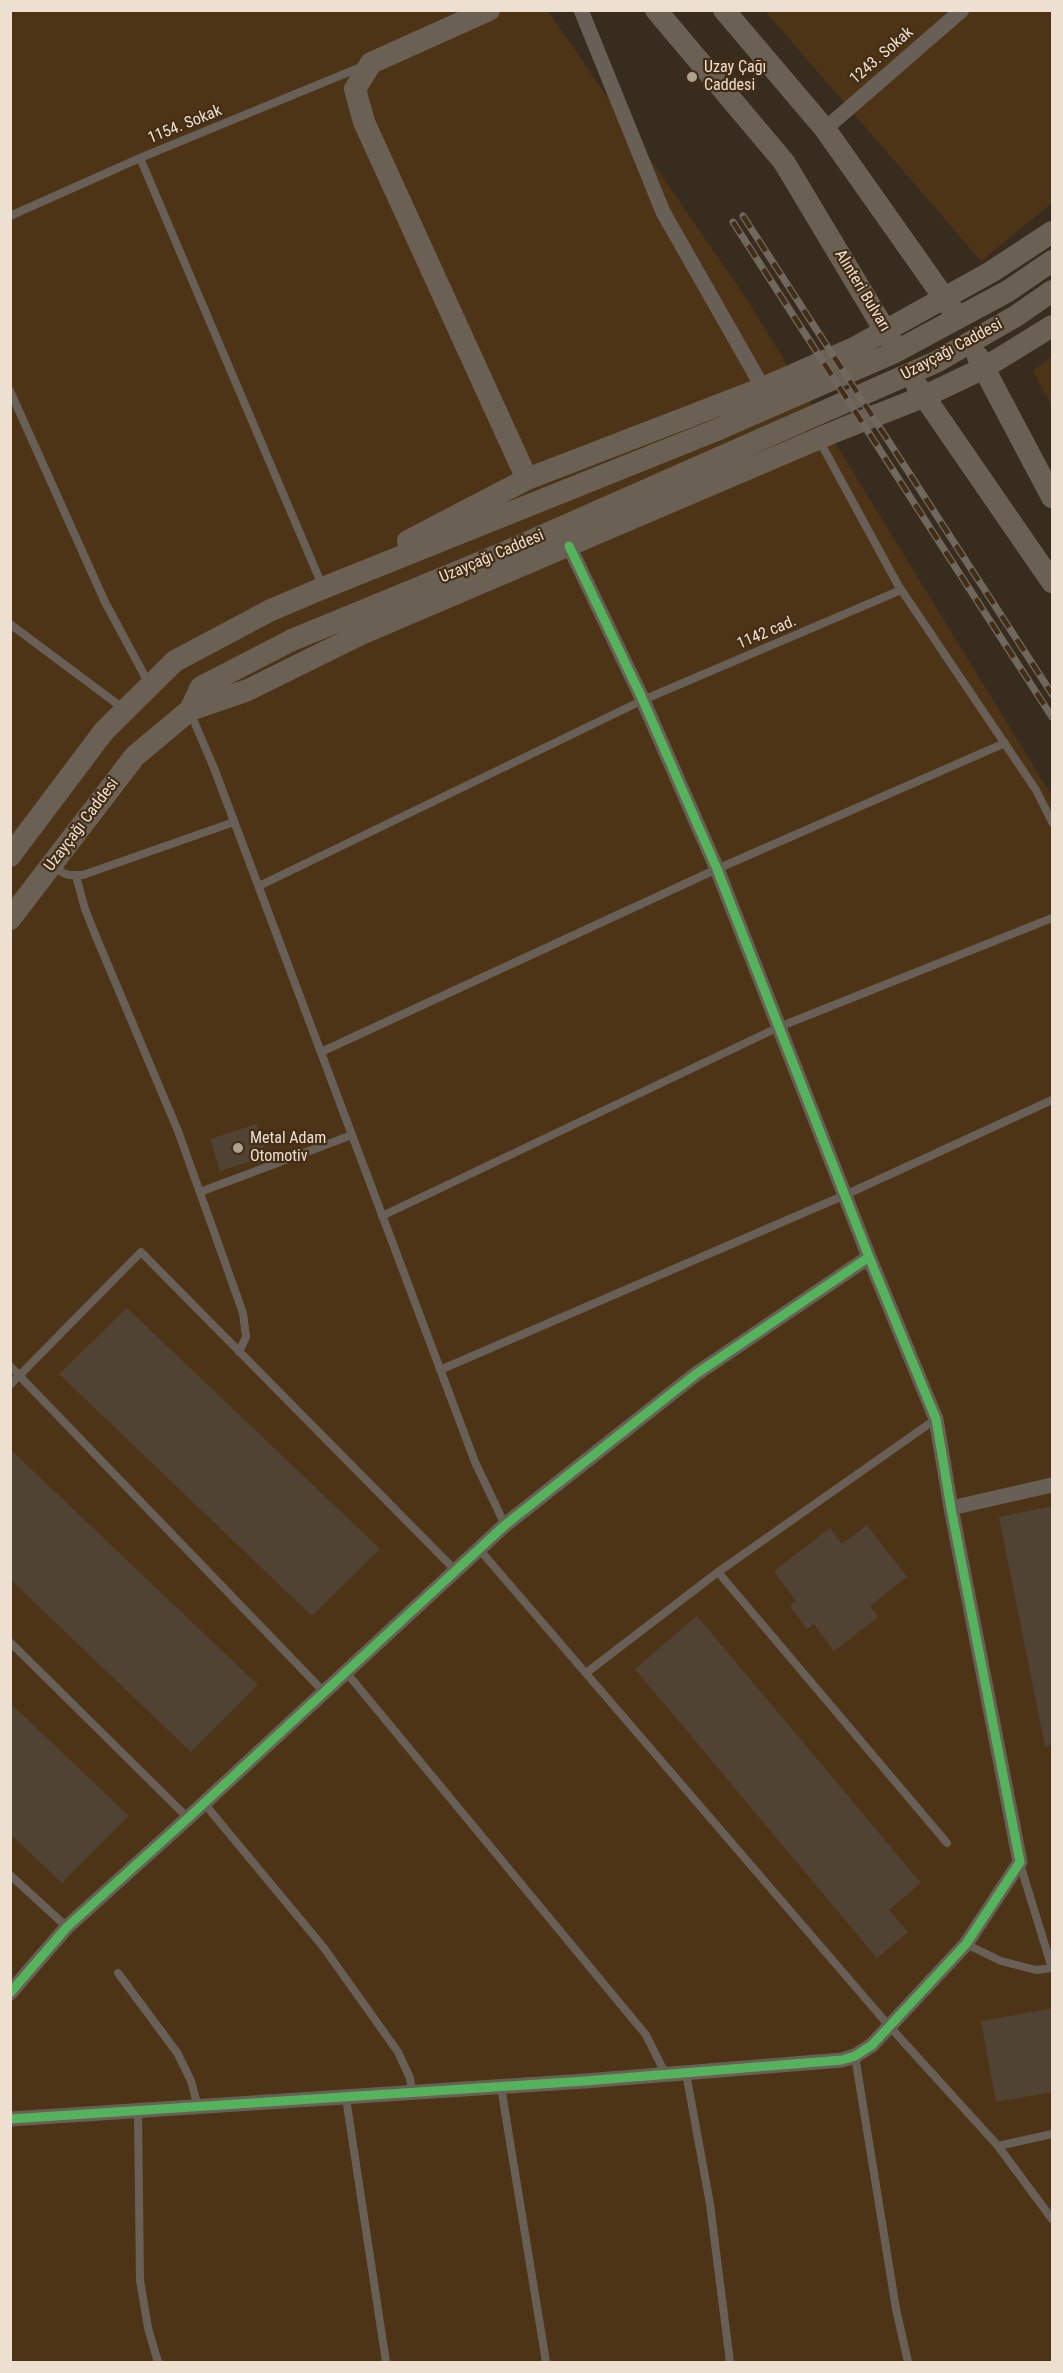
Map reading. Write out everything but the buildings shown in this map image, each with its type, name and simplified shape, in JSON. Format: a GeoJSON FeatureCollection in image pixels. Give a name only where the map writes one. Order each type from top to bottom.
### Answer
{"type":"FeatureCollection","features":[{"type":"Feature","properties":{"kind":"main road"},"geometry":{"type":"LineString","coordinates":[[489,10],[370,63],[355,89],[364,122],[527,479]]}},
{"type":"Feature","properties":{"kind":"main road","name":"Alınteri Bulvarı"},"geometry":{"type":"LineString","coordinates":[[656,10],[784,162],[886,330],[923,397],[1053,582]]}},
{"type":"Feature","properties":{"kind":"main road"},"geometry":{"type":"LineString","coordinates":[[724,10],[825,129],[946,298],[1053,496]]}},
{"type":"Feature","properties":{"kind":"main road"},"geometry":{"type":"LineString","coordinates":[[323,588],[527,479],[763,388],[854,348],[991,272],[1053,232]]}},
{"type":"Feature","properties":{"kind":"main road","name":"Uzayçağı Caddesi"},"geometry":{"type":"LineString","coordinates":[[10,856],[104,731],[175,661],[271,610],[719,429],[893,353],[1008,291],[1053,261]]}},
{"type":"Feature","properties":{"kind":"main road","name":"Uzayçağı Caddesi"},"geometry":{"type":"LineString","coordinates":[[10,919],[135,756],[190,710],[201,687],[292,640],[501,554],[936,363],[1016,316],[1053,291]]}},
{"type":"Feature","properties":{"kind":"main road"},"geometry":{"type":"LineString","coordinates":[[190,710],[248,690],[359,635],[839,430],[923,397],[984,368],[1053,326]]}},
{"type":"Feature","properties":{"kind":"street"},"geometry":{"type":"LineString","coordinates":[[581,10],[663,212],[763,388]]}},
{"type":"Feature","properties":{"kind":"street","name":"1243. Sokak"},"geometry":{"type":"LineString","coordinates":[[825,129],[962,10]]}},
{"type":"Feature","properties":{"kind":"street"},"geometry":{"type":"LineString","coordinates":[[10,2119],[346,2098],[828,2063],[855,2056],[872,2045],[890,2027],[966,1944],[1020,1862],[951,1508],[936,1419],[869,1257],[717,869],[643,700],[569,546]]}},
{"type":"Feature","properties":{"kind":"street"},"geometry":{"type":"LineString","coordinates":[[10,1993],[67,1927],[505,1525],[696,1374],[869,1257]]}},
{"type":"Feature","properties":{"kind":"street"},"geometry":{"type":"LineString","coordinates":[[951,1508],[1053,1485]]}},
{"type":"Feature","properties":{"kind":"lane","name":"1154. Sokak"},"geometry":{"type":"LineString","coordinates":[[10,216],[140,158],[370,63]]}},
{"type":"Feature","properties":{"kind":"lane"},"geometry":{"type":"LineString","coordinates":[[140,158],[323,588]]}},
{"type":"Feature","properties":{"kind":"lane"},"geometry":{"type":"LineString","coordinates":[[10,391],[105,602],[150,686]]}},
{"type":"Feature","properties":{"kind":"lane"},"geometry":{"type":"LineString","coordinates":[[818,439],[902,591],[1036,790],[1053,822]]}},
{"type":"Feature","properties":{"kind":"lane","name":"1142 cad."},"geometry":{"type":"LineString","coordinates":[[259,886],[643,700],[902,591]]}},
{"type":"Feature","properties":{"kind":"lane"},"geometry":{"type":"LineString","coordinates":[[10,624],[125,710]]}},
{"type":"Feature","properties":{"kind":"lane"},"geometry":{"type":"LineString","coordinates":[[190,710],[259,886],[475,1462],[505,1525]]}},
{"type":"Feature","properties":{"kind":"lane"},"geometry":{"type":"LineString","coordinates":[[321,1052],[717,869],[1005,743]]}},
{"type":"Feature","properties":{"kind":"lane"},"geometry":{"type":"LineString","coordinates":[[53,863],[63,873],[76,876],[234,822]]}},
{"type":"Feature","properties":{"kind":"lane"},"geometry":{"type":"LineString","coordinates":[[76,876],[85,909],[157,1079],[246,1321],[246,1337],[239,1352]]}},
{"type":"Feature","properties":{"kind":"lane"},"geometry":{"type":"LineString","coordinates":[[382,1215],[779,1027],[1053,918]]}},
{"type":"Feature","properties":{"kind":"lane"},"geometry":{"type":"LineString","coordinates":[[440,1370],[845,1195],[1053,1100]]}},
{"type":"Feature","properties":{"kind":"lane"},"geometry":{"type":"LineString","coordinates":[[200,1192],[352,1135]]}},
{"type":"Feature","properties":{"kind":"lane"},"geometry":{"type":"LineString","coordinates":[[10,1385],[141,1252],[456,1571]]}},
{"type":"Feature","properties":{"kind":"lane"},"geometry":{"type":"LineString","coordinates":[[10,1366],[324,1692]]}},
{"type":"Feature","properties":{"kind":"lane"},"geometry":{"type":"LineString","coordinates":[[586,1672],[718,1572],[936,1419]]}},
{"type":"Feature","properties":{"kind":"lane"},"geometry":{"type":"LineString","coordinates":[[479,1549],[890,2027],[998,2146],[1053,2219]]}},
{"type":"Feature","properties":{"kind":"lane"},"geometry":{"type":"LineString","coordinates":[[718,1572],[947,1843]]}},
{"type":"Feature","properties":{"kind":"lane"},"geometry":{"type":"LineString","coordinates":[[10,1642],[188,1818]]}},
{"type":"Feature","properties":{"kind":"lane"},"geometry":{"type":"LineString","coordinates":[[346,1672],[646,2035],[666,2075]]}},
{"type":"Feature","properties":{"kind":"lane"},"geometry":{"type":"LineString","coordinates":[[203,1802],[324,1948],[398,2052],[410,2078],[412,2093]]}},
{"type":"Feature","properties":{"kind":"lane"},"geometry":{"type":"LineString","coordinates":[[966,1944],[1001,1961],[1036,1970],[1053,1968],[1020,1862]]}},
{"type":"Feature","properties":{"kind":"lane"},"geometry":{"type":"LineString","coordinates":[[10,1875],[67,1927]]}},
{"type":"Feature","properties":{"kind":"lane"},"geometry":{"type":"LineString","coordinates":[[118,1973],[178,2054],[191,2081],[198,2107]]}},
{"type":"Feature","properties":{"kind":"lane"},"geometry":{"type":"LineString","coordinates":[[855,2056],[896,2309],[908,2362]]}},
{"type":"Feature","properties":{"kind":"lane"},"geometry":{"type":"LineString","coordinates":[[686,2073],[710,2204],[730,2362]]}},
{"type":"Feature","properties":{"kind":"lane"},"geometry":{"type":"LineString","coordinates":[[501,2087],[546,2362]]}},
{"type":"Feature","properties":{"kind":"lane"},"geometry":{"type":"LineString","coordinates":[[346,2098],[386,2362]]}},
{"type":"Feature","properties":{"kind":"lane"},"geometry":{"type":"LineString","coordinates":[[138,2111],[140,2280],[148,2328],[158,2362]]}},
{"type":"Feature","properties":{"kind":"lane"},"geometry":{"type":"LineString","coordinates":[[998,2146],[1053,2134]]}},
{"type":"Feature","properties":{"kind":"shaded area"},"geometry":{"type":"Polygon","coordinates":[[[11,11],[548,11],[746,298],[1052,796],[1052,2362],[11,2362],[11,11]]]}},
{"type":"Feature","properties":{"kind":"shaded area"},"geometry":{"type":"Polygon","coordinates":[[[765,11],[1052,11],[1052,203],[981,261],[765,11]]]}},
{"type":"Feature","properties":{"kind":"shaded area"},"geometry":{"type":"Polygon","coordinates":[[[1052,356],[1052,406],[1033,371],[1052,356]]]}},
{"type":"Feature","properties":{"kind":"railway"},"geometry":{"type":"LineString","coordinates":[[743,216],[1052,694]]}},
{"type":"Feature","properties":{"kind":"railway"},"geometry":{"type":"LineString","coordinates":[[733,222],[1052,717]]}},
{"type":"Feature","properties":{"kind":"cycle path"},"geometry":{"type":"LineString","coordinates":[[10,2119],[585,2081],[842,2060],[855,2056],[872,2045],[966,1944],[1020,1862],[951,1508],[936,1419],[869,1257],[717,869],[641,696],[569,546]]}},
{"type":"Feature","properties":{"kind":"cycle path"},"geometry":{"type":"LineString","coordinates":[[10,1993],[67,1927],[505,1525],[696,1374],[869,1257]]}},
{"type":"Feature","properties":{"kind":"place","name":"Uzay Çağı Caddesi"},"geometry":{"type":"Point","coordinates":[692,77]}},
{"type":"Feature","properties":{"kind":"place","name":"Metal Adam Otomotiv"},"geometry":{"type":"Point","coordinates":[238,1148]}}]}
